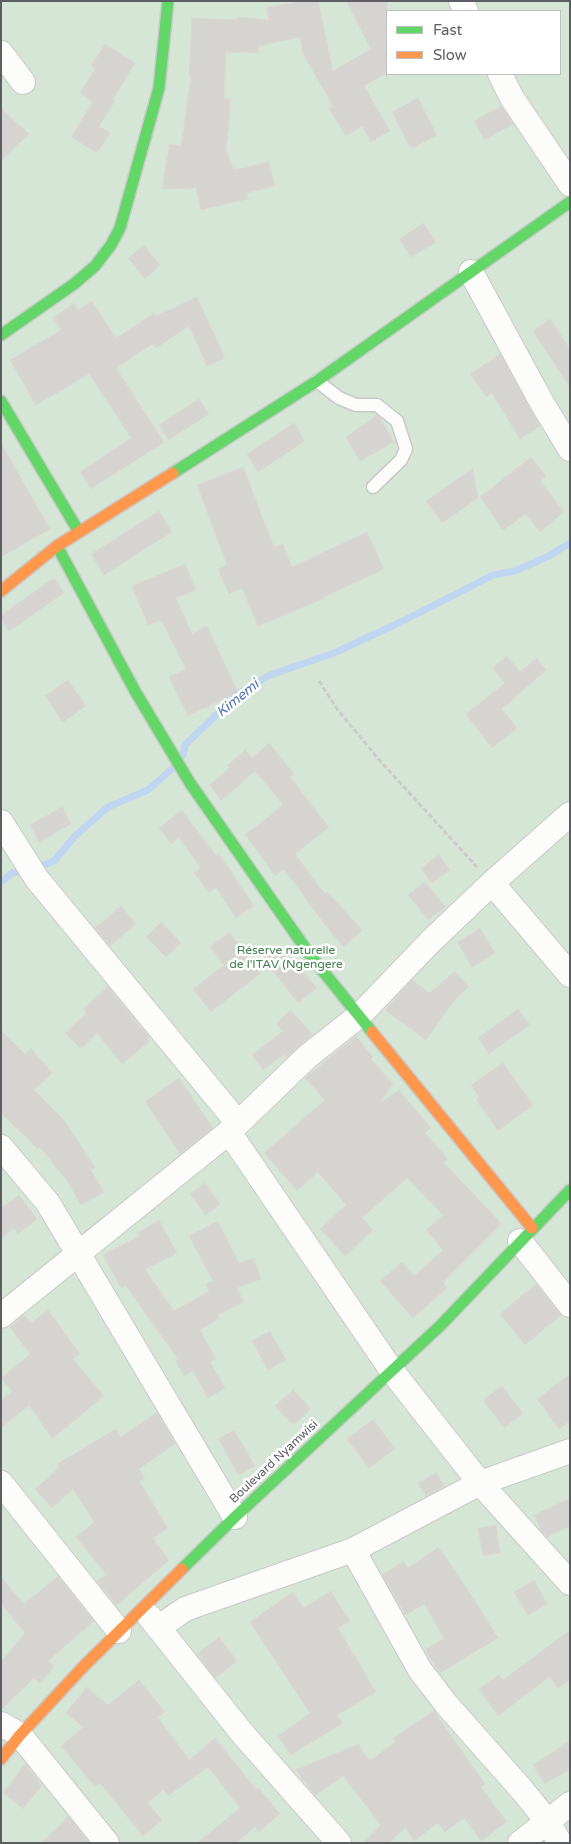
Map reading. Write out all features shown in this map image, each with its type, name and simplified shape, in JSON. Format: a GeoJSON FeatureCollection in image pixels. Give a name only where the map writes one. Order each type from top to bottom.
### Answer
{"type":"FeatureCollection","features":[{"type":"Feature","properties":{"kind":"street"},"geometry":{"type":"LineString","coordinates":[[1,334],[74,284],[95,266],[111,245],[120,228],[159,88],[168,1]]}},
{"type":"Feature","properties":{"kind":"street"},"geometry":{"type":"LineString","coordinates":[[1,53],[23,82]]}},
{"type":"Feature","properties":{"kind":"street"},"geometry":{"type":"LineString","coordinates":[[500,75],[512,98],[570,184]]}},
{"type":"Feature","properties":{"kind":"street"},"geometry":{"type":"LineString","coordinates":[[1,591],[57,546],[317,381],[570,202]]}},
{"type":"Feature","properties":{"kind":"street"},"geometry":{"type":"LineString","coordinates":[[471,272],[542,403],[570,449]]}},
{"type":"Feature","properties":{"kind":"street"},"geometry":{"type":"LineString","coordinates":[[1,401],[79,532]]}},
{"type":"Feature","properties":{"kind":"street"},"geometry":{"type":"LineString","coordinates":[[57,546],[135,691],[183,772],[310,955],[360,1015],[526,1234],[570,1305]]}},
{"type":"Feature","properties":{"kind":"street"},"geometry":{"type":"LineString","coordinates":[[1,1316],[233,1127],[308,1056],[360,1015],[431,941],[492,883],[570,814]]}},
{"type":"Feature","properties":{"kind":"street"},"geometry":{"type":"LineString","coordinates":[[1,822],[37,879],[233,1127],[392,1372],[480,1483],[570,1583]]}},
{"type":"Feature","properties":{"kind":"street"},"geometry":{"type":"LineString","coordinates":[[492,883],[570,975]]}},
{"type":"Feature","properties":{"kind":"street"},"geometry":{"type":"LineString","coordinates":[[1,1147],[48,1204],[79,1253],[235,1517]]}},
{"type":"Feature","properties":{"kind":"street","name":"Boulevard Nyamwisi"},"geometry":{"type":"LineString","coordinates":[[1,1759],[11,1730],[82,1667],[235,1517],[441,1325],[570,1190]]}},
{"type":"Feature","properties":{"kind":"street"},"geometry":{"type":"LineString","coordinates":[[158,1628],[185,1609],[354,1550],[480,1483],[570,1452]]}},
{"type":"Feature","properties":{"kind":"street"},"geometry":{"type":"LineString","coordinates":[[1,1483],[119,1631]]}},
{"type":"Feature","properties":{"kind":"street"},"geometry":{"type":"LineString","coordinates":[[354,1550],[420,1670],[447,1705],[523,1791],[548,1822],[560,1843]]}},
{"type":"Feature","properties":{"kind":"street"},"geometry":{"type":"LineString","coordinates":[[143,1609],[242,1733],[339,1843]]}},
{"type":"Feature","properties":{"kind":"street"},"geometry":{"type":"LineString","coordinates":[[11,1730],[107,1843]]}},
{"type":"Feature","properties":{"kind":"street"},"geometry":{"type":"LineString","coordinates":[[520,1843],[570,1804]]}},
{"type":"Feature","properties":{"kind":"lane"},"geometry":{"type":"LineString","coordinates":[[317,381],[338,398],[356,405],[377,405],[397,421],[406,449],[401,460],[373,487]]}},
{"type":"Feature","properties":{"kind":"path"},"geometry":{"type":"LineString","coordinates":[[319,681],[338,710],[381,762],[492,883]]}},
{"type":"Feature","properties":{"kind":"green space","name":"Réserve naturelle de l'ITAV (Ngengere"},"geometry":{"type":"Polygon","coordinates":[[[1,1],[570,1],[570,1843],[1,1843],[1,1]]]}},
{"type":"Feature","properties":{"kind":"building"},"geometry":{"type":"Polygon","coordinates":[[[304,1],[318,1],[333,71],[371,49],[346,1],[387,1],[387,79],[385,74],[364,86],[390,131],[371,142],[362,126],[346,136],[329,108],[333,106],[303,54],[300,37],[259,46],[258,53],[226,52],[224,98],[231,99],[226,151],[234,170],[269,162],[275,186],[247,193],[248,199],[201,210],[196,188],[162,189],[169,144],[181,146],[191,77],[189,77],[192,18],[237,20],[237,17],[269,20],[267,7],[304,1]]]}},
{"type":"Feature","properties":{"kind":"building"},"geometry":{"type":"Polygon","coordinates":[[[105,44],[135,63],[99,126],[110,133],[97,153],[71,137],[93,102],[80,93],[95,69],[91,66],[105,44]]]}},
{"type":"Feature","properties":{"kind":"building"},"geometry":{"type":"Polygon","coordinates":[[[418,98],[437,135],[411,149],[392,112],[418,98]]]}},
{"type":"Feature","properties":{"kind":"building"},"geometry":{"type":"Polygon","coordinates":[[[501,106],[513,124],[485,140],[474,121],[501,106]]]}},
{"type":"Feature","properties":{"kind":"building"},"geometry":{"type":"Polygon","coordinates":[[[1,108],[29,134],[1,161],[1,108]]]}},
{"type":"Feature","properties":{"kind":"building"},"geometry":{"type":"Polygon","coordinates":[[[424,223],[436,242],[411,257],[399,239],[424,223]]]}},
{"type":"Feature","properties":{"kind":"building"},"geometry":{"type":"Polygon","coordinates":[[[144,245],[160,265],[145,279],[128,258],[144,245]]]}},
{"type":"Feature","properties":{"kind":"building"},"geometry":{"type":"Polygon","coordinates":[[[197,297],[225,358],[207,366],[189,326],[156,348],[153,344],[116,368],[164,442],[91,489],[80,472],[131,438],[89,374],[36,405],[10,360],[61,330],[53,318],[74,303],[78,310],[92,301],[116,338],[154,313],[156,316],[197,297]]]}},
{"type":"Feature","properties":{"kind":"building"},"geometry":{"type":"Polygon","coordinates":[[[550,319],[570,349],[570,388],[533,331],[550,319]]]}},
{"type":"Feature","properties":{"kind":"building"},"geometry":{"type":"Polygon","coordinates":[[[500,354],[540,426],[520,439],[492,393],[486,397],[470,374],[500,354]]]}},
{"type":"Feature","properties":{"kind":"building"},"geometry":{"type":"Polygon","coordinates":[[[199,399],[209,414],[169,440],[159,425],[199,399]]]}},
{"type":"Feature","properties":{"kind":"building"},"geometry":{"type":"Polygon","coordinates":[[[377,415],[394,442],[360,461],[346,437],[377,415]]]}},
{"type":"Feature","properties":{"kind":"building"},"geometry":{"type":"Polygon","coordinates":[[[294,423],[305,441],[258,472],[247,454],[294,423]]]}},
{"type":"Feature","properties":{"kind":"building"},"geometry":{"type":"Polygon","coordinates":[[[1,443],[50,529],[1,557],[1,443]]]}},
{"type":"Feature","properties":{"kind":"building"},"geometry":{"type":"Polygon","coordinates":[[[531,457],[546,476],[540,481],[564,512],[540,532],[526,514],[503,530],[480,497],[531,457]]]}},
{"type":"Feature","properties":{"kind":"building"},"geometry":{"type":"Polygon","coordinates":[[[243,467],[274,547],[283,544],[292,567],[367,532],[384,569],[323,599],[258,626],[242,588],[229,594],[218,569],[227,565],[197,485],[243,467]]]}},
{"type":"Feature","properties":{"kind":"building"},"geometry":{"type":"Polygon","coordinates":[[[473,468],[478,498],[442,523],[426,501],[473,468]]]}},
{"type":"Feature","properties":{"kind":"building"},"geometry":{"type":"Polygon","coordinates":[[[159,511],[172,532],[104,575],[91,554],[159,511]]]}},
{"type":"Feature","properties":{"kind":"building"},"geometry":{"type":"Polygon","coordinates":[[[185,564],[196,590],[176,598],[192,634],[207,626],[238,692],[188,716],[169,677],[186,669],[161,620],[148,625],[132,586],[185,564]]]}},
{"type":"Feature","properties":{"kind":"building"},"geometry":{"type":"Polygon","coordinates":[[[54,578],[64,593],[9,631],[1,619],[1,615],[54,578]]]}},
{"type":"Feature","properties":{"kind":"building"},"geometry":{"type":"Polygon","coordinates":[[[507,656],[520,672],[537,658],[546,670],[502,709],[517,728],[492,748],[466,714],[505,683],[493,668],[507,656]]]}},
{"type":"Feature","properties":{"kind":"building"},"geometry":{"type":"Polygon","coordinates":[[[68,680],[86,706],[63,722],[45,696],[68,680]]]}},
{"type":"Feature","properties":{"kind":"building"},"geometry":{"type":"Polygon","coordinates":[[[269,743],[294,774],[290,777],[329,827],[295,854],[325,894],[327,891],[362,930],[344,947],[332,934],[284,869],[275,876],[245,834],[283,804],[255,771],[221,801],[210,785],[245,750],[252,758],[269,743]]]}},
{"type":"Feature","properties":{"kind":"building"},"geometry":{"type":"Polygon","coordinates":[[[62,807],[71,824],[39,842],[30,825],[62,807]]]}},
{"type":"Feature","properties":{"kind":"building"},"geometry":{"type":"Polygon","coordinates":[[[182,810],[216,856],[219,854],[254,906],[236,918],[216,887],[209,893],[194,873],[201,868],[179,838],[171,844],[159,828],[182,810]]]}},
{"type":"Feature","properties":{"kind":"building"},"geometry":{"type":"Polygon","coordinates":[[[439,855],[450,870],[432,883],[421,868],[439,855]]]}},
{"type":"Feature","properties":{"kind":"building"},"geometry":{"type":"Polygon","coordinates":[[[425,881],[445,907],[428,920],[408,895],[425,881]]]}},
{"type":"Feature","properties":{"kind":"building"},"geometry":{"type":"Polygon","coordinates":[[[121,906],[136,924],[110,946],[95,928],[121,906]]]}},
{"type":"Feature","properties":{"kind":"building"},"geometry":{"type":"Polygon","coordinates":[[[161,922],[181,943],[166,957],[146,937],[161,922]]]}},
{"type":"Feature","properties":{"kind":"building"},"geometry":{"type":"Polygon","coordinates":[[[480,928],[495,953],[472,967],[457,942],[480,928]]]}},
{"type":"Feature","properties":{"kind":"building"},"geometry":{"type":"Polygon","coordinates":[[[229,932],[261,973],[211,1012],[193,989],[224,965],[210,947],[229,932]]]}},
{"type":"Feature","properties":{"kind":"building"},"geometry":{"type":"Polygon","coordinates":[[[279,945],[317,988],[298,1003],[263,958],[279,945]]]}},
{"type":"Feature","properties":{"kind":"building"},"geometry":{"type":"Polygon","coordinates":[[[455,971],[469,987],[457,997],[426,1040],[385,1010],[412,980],[430,993],[455,971]]]}},
{"type":"Feature","properties":{"kind":"building"},"geometry":{"type":"Polygon","coordinates":[[[108,987],[149,1037],[147,1038],[149,1042],[122,1064],[97,1033],[81,1049],[65,1033],[86,1013],[83,1009],[108,987]]]}},
{"type":"Feature","properties":{"kind":"building"},"geometry":{"type":"Polygon","coordinates":[[[518,1009],[530,1025],[489,1054],[478,1038],[518,1009]]]}},
{"type":"Feature","properties":{"kind":"building"},"geometry":{"type":"Polygon","coordinates":[[[290,1010],[313,1034],[287,1057],[284,1054],[263,1070],[252,1055],[283,1031],[276,1024],[290,1010]]]}},
{"type":"Feature","properties":{"kind":"building"},"geometry":{"type":"Polygon","coordinates":[[[1,1030],[25,1054],[31,1048],[52,1073],[34,1090],[65,1121],[95,1168],[91,1170],[104,1192],[81,1205],[67,1181],[40,1147],[38,1149],[1,1113],[1,1030]]]}},
{"type":"Feature","properties":{"kind":"building"},"geometry":{"type":"Polygon","coordinates":[[[356,1036],[373,1057],[371,1059],[393,1084],[380,1103],[399,1090],[431,1128],[425,1133],[448,1159],[444,1163],[502,1224],[443,1283],[447,1288],[413,1318],[380,1281],[402,1262],[414,1276],[443,1250],[426,1230],[443,1215],[407,1178],[362,1218],[373,1230],[345,1256],[320,1229],[346,1205],[318,1172],[297,1191],[264,1153],[325,1100],[305,1078],[356,1036]]]}},
{"type":"Feature","properties":{"kind":"building"},"geometry":{"type":"Polygon","coordinates":[[[503,1063],[533,1105],[498,1131],[476,1100],[479,1097],[471,1085],[503,1063]]]}},
{"type":"Feature","properties":{"kind":"building"},"geometry":{"type":"Polygon","coordinates":[[[179,1078],[213,1128],[180,1154],[145,1102],[179,1078]]]}},
{"type":"Feature","properties":{"kind":"building"},"geometry":{"type":"Polygon","coordinates":[[[205,1183],[220,1204],[206,1215],[190,1194],[205,1183]]]}},
{"type":"Feature","properties":{"kind":"building"},"geometry":{"type":"Polygon","coordinates":[[[19,1195],[37,1219],[18,1234],[14,1228],[1,1239],[1,1208],[19,1195]]]}},
{"type":"Feature","properties":{"kind":"building"},"geometry":{"type":"Polygon","coordinates":[[[159,1220],[177,1253],[145,1269],[174,1311],[209,1291],[206,1284],[213,1281],[189,1236],[218,1221],[239,1263],[254,1258],[261,1279],[237,1288],[244,1302],[218,1315],[220,1318],[200,1330],[216,1359],[210,1362],[225,1388],[208,1398],[193,1371],[184,1376],[175,1360],[178,1359],[126,1286],[121,1288],[103,1255],[139,1236],[137,1233],[159,1220]]]}},
{"type":"Feature","properties":{"kind":"building"},"geometry":{"type":"Polygon","coordinates":[[[536,1284],[561,1315],[525,1345],[500,1314],[536,1284]]]}},
{"type":"Feature","properties":{"kind":"building"},"geometry":{"type":"Polygon","coordinates":[[[48,1310],[80,1354],[73,1359],[104,1396],[52,1439],[29,1405],[1,1428],[1,1401],[12,1391],[1,1378],[30,1354],[10,1327],[24,1315],[31,1323],[48,1310]]]}},
{"type":"Feature","properties":{"kind":"building"},"geometry":{"type":"Polygon","coordinates":[[[270,1331],[286,1360],[268,1370],[252,1341],[270,1331]]]}},
{"type":"Feature","properties":{"kind":"building"},"geometry":{"type":"Polygon","coordinates":[[[570,1374],[570,1421],[559,1429],[537,1399],[570,1374]]]}},
{"type":"Feature","properties":{"kind":"building"},"geometry":{"type":"Polygon","coordinates":[[[502,1386],[523,1413],[504,1428],[483,1400],[502,1386]]]}},
{"type":"Feature","properties":{"kind":"building"},"geometry":{"type":"Polygon","coordinates":[[[293,1390],[311,1409],[293,1425],[275,1406],[293,1390]]]}},
{"type":"Feature","properties":{"kind":"building"},"geometry":{"type":"Polygon","coordinates":[[[157,1412],[175,1444],[139,1469],[145,1478],[139,1481],[168,1528],[153,1538],[169,1560],[117,1605],[97,1582],[106,1574],[76,1537],[94,1522],[73,1489],[52,1508],[35,1489],[59,1468],[57,1464],[116,1429],[121,1437],[157,1412]]]}},
{"type":"Feature","properties":{"kind":"building"},"geometry":{"type":"Polygon","coordinates":[[[373,1419],[395,1449],[369,1468],[347,1439],[373,1419]]]}},
{"type":"Feature","properties":{"kind":"building"},"geometry":{"type":"Polygon","coordinates":[[[234,1430],[255,1466],[239,1475],[218,1439],[234,1430]]]}},
{"type":"Feature","properties":{"kind":"building"},"geometry":{"type":"Polygon","coordinates":[[[436,1473],[445,1486],[426,1496],[418,1483],[436,1473]]]}},
{"type":"Feature","properties":{"kind":"building"},"geometry":{"type":"Polygon","coordinates":[[[570,1498],[570,1526],[547,1537],[541,1530],[534,1515],[570,1498]]]}},
{"type":"Feature","properties":{"kind":"building"},"geometry":{"type":"Polygon","coordinates":[[[496,1525],[500,1553],[483,1556],[478,1528],[496,1525]]]}},
{"type":"Feature","properties":{"kind":"building"},"geometry":{"type":"Polygon","coordinates":[[[438,1547],[463,1582],[498,1638],[440,1673],[425,1650],[444,1638],[424,1604],[406,1615],[382,1575],[404,1561],[408,1568],[438,1547]]]}},
{"type":"Feature","properties":{"kind":"building"},"geometry":{"type":"Polygon","coordinates":[[[58,1576],[94,1621],[48,1661],[54,1666],[40,1684],[34,1678],[1,1710],[1,1662],[25,1633],[1,1604],[1,1577],[24,1604],[58,1576]]]}},
{"type":"Feature","properties":{"kind":"building"},"geometry":{"type":"Polygon","coordinates":[[[534,1580],[547,1604],[528,1615],[514,1592],[534,1580]]]}},
{"type":"Feature","properties":{"kind":"building"},"geometry":{"type":"Polygon","coordinates":[[[331,1591],[350,1621],[338,1628],[376,1692],[337,1715],[343,1723],[291,1755],[278,1736],[310,1713],[250,1622],[293,1592],[303,1608],[331,1591]]]}},
{"type":"Feature","properties":{"kind":"building"},"geometry":{"type":"Polygon","coordinates":[[[570,1630],[570,1680],[558,1688],[549,1677],[498,1716],[479,1689],[499,1675],[503,1680],[570,1630]]]}},
{"type":"Feature","properties":{"kind":"building"},"geometry":{"type":"Polygon","coordinates":[[[219,1637],[237,1661],[215,1678],[197,1654],[219,1637]]]}},
{"type":"Feature","properties":{"kind":"building"},"geometry":{"type":"Polygon","coordinates":[[[139,1680],[165,1712],[158,1717],[189,1760],[215,1738],[256,1789],[258,1787],[280,1814],[259,1832],[255,1827],[236,1843],[197,1843],[240,1808],[208,1767],[168,1796],[163,1790],[148,1803],[162,1820],[143,1836],[100,1783],[95,1787],[61,1746],[83,1727],[66,1713],[87,1687],[108,1705],[139,1680]]]}},
{"type":"Feature","properties":{"kind":"building"},"geometry":{"type":"Polygon","coordinates":[[[434,1711],[485,1784],[481,1787],[507,1822],[481,1841],[464,1818],[445,1832],[438,1823],[414,1841],[405,1828],[389,1843],[363,1843],[381,1825],[343,1776],[315,1796],[296,1770],[358,1744],[370,1761],[395,1742],[393,1738],[434,1711]]]}},
{"type":"Feature","properties":{"kind":"building"},"geometry":{"type":"Polygon","coordinates":[[[570,1741],[570,1769],[545,1784],[533,1765],[570,1741]]]}},
{"type":"Feature","properties":{"kind":"building"},"geometry":{"type":"Polygon","coordinates":[[[25,1764],[42,1785],[23,1809],[3,1793],[25,1764]]]}},
{"type":"Feature","properties":{"kind":"building"},"geometry":{"type":"Polygon","coordinates":[[[68,1816],[89,1843],[41,1843],[60,1825],[68,1816]]]}},
{"type":"Feature","properties":{"kind":"waterway","name":"Kimemi"},"geometry":{"type":"LineString","coordinates":[[183,755],[185,745],[239,693],[270,675],[334,653],[403,621],[493,575],[515,571],[549,556],[570,543]]}},
{"type":"Feature","properties":{"kind":"waterway","name":"Kimemi"},"geometry":{"type":"LineString","coordinates":[[1,882],[12,873],[54,861],[74,837],[108,807],[148,790],[174,767]]}},
{"type":"Feature","properties":{"kind":"traffic: fast"},"geometry":{"type":"LineString","coordinates":[[1,335],[74,284],[95,266],[111,245],[120,228],[159,88],[168,1]]}},
{"type":"Feature","properties":{"kind":"traffic: fast"},"geometry":{"type":"LineString","coordinates":[[173,473],[317,381],[570,202]]}},
{"type":"Feature","properties":{"kind":"traffic: fast"},"geometry":{"type":"LineString","coordinates":[[1,401],[79,532]]}},
{"type":"Feature","properties":{"kind":"traffic: fast"},"geometry":{"type":"LineString","coordinates":[[57,546],[135,691],[190,783],[310,955],[372,1032]]}},
{"type":"Feature","properties":{"kind":"traffic: fast"},"geometry":{"type":"LineString","coordinates":[[182,1569],[235,1517],[441,1325],[570,1190]]}},
{"type":"Feature","properties":{"kind":"traffic: slow"},"geometry":{"type":"LineString","coordinates":[[1,591],[57,546],[173,473]]}},
{"type":"Feature","properties":{"kind":"traffic: slow"},"geometry":{"type":"LineString","coordinates":[[372,1032],[532,1228]]}},
{"type":"Feature","properties":{"kind":"traffic: slow"},"geometry":{"type":"LineString","coordinates":[[1,1759],[20,1735],[83,1667],[182,1569]]}}]}
